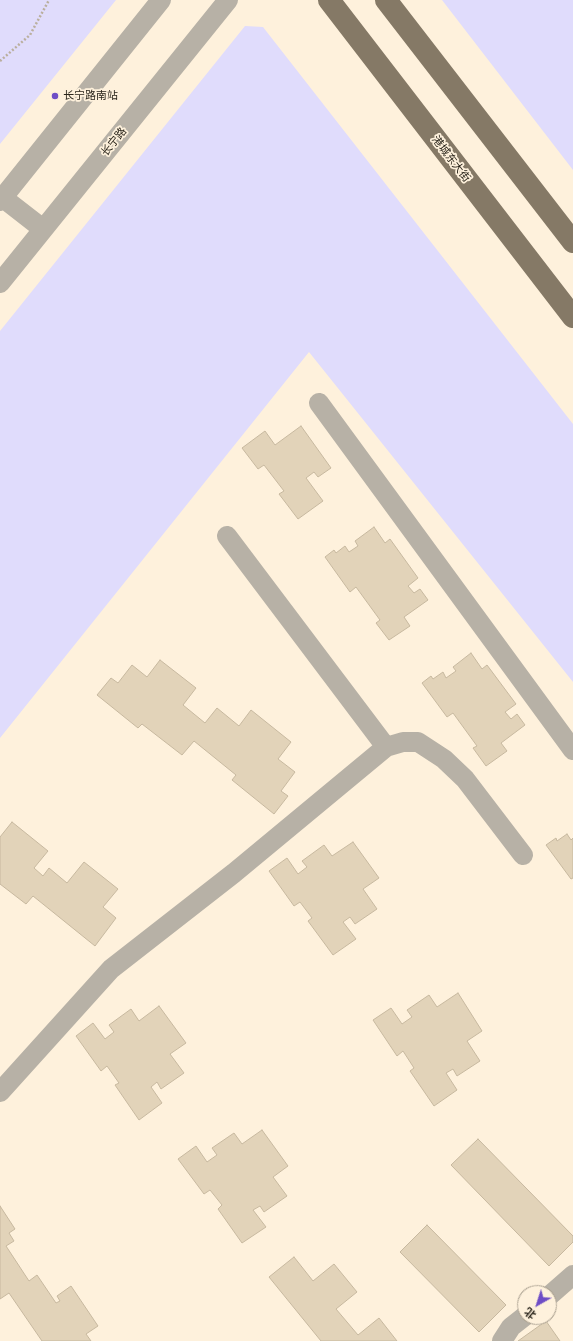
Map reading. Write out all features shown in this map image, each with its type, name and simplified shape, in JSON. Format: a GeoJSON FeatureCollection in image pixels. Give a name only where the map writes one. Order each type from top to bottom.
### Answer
{"type":"FeatureCollection","features":[{"type":"Feature","properties":{"kind":"main road","name":"港城东大街"},"geometry":{"type":"LineString","coordinates":[[329,0],[573,317]]}},
{"type":"Feature","properties":{"kind":"main road"},"geometry":{"type":"LineString","coordinates":[[386,0],[573,242]]}},
{"type":"Feature","properties":{"kind":"street"},"geometry":{"type":"LineString","coordinates":[[43,230],[1,199],[161,0]]}},
{"type":"Feature","properties":{"kind":"street","name":"长宁路"},"geometry":{"type":"LineString","coordinates":[[0,283],[228,0]]}},
{"type":"Feature","properties":{"kind":"street"},"geometry":{"type":"LineString","coordinates":[[319,403],[573,750]]}},
{"type":"Feature","properties":{"kind":"street"},"geometry":{"type":"LineString","coordinates":[[227,536],[386,747]]}},
{"type":"Feature","properties":{"kind":"street"},"geometry":{"type":"LineString","coordinates":[[0,1092],[111,969],[234,873],[386,747],[402,742],[418,742],[444,759],[465,779],[523,855]]}},
{"type":"Feature","properties":{"kind":"street"},"geometry":{"type":"LineString","coordinates":[[557,1289],[573,1275]]}},
{"type":"Feature","properties":{"kind":"street"},"geometry":{"type":"LineString","coordinates":[[502,1341],[511,1327],[517,1322]]}},
{"type":"Feature","properties":{"kind":"path"},"geometry":{"type":"LineString","coordinates":[[0,61],[30,35],[49,0]]}},
{"type":"Feature","properties":{"kind":"shaded area"},"geometry":{"type":"Polygon","coordinates":[[[0,0],[116,0],[0,144],[0,0]]]}},
{"type":"Feature","properties":{"kind":"shaded area"},"geometry":{"type":"Polygon","coordinates":[[[442,0],[573,0],[573,170],[442,0]]]}},
{"type":"Feature","properties":{"kind":"shaded area"},"geometry":{"type":"Polygon","coordinates":[[[245,26],[263,27],[573,424],[573,682],[309,352],[0,738],[0,331],[245,26]]]}},
{"type":"Feature","properties":{"kind":"building"},"geometry":{"type":"Polygon","coordinates":[[[301,426],[331,468],[318,477],[314,472],[306,478],[323,501],[298,519],[279,494],[284,491],[264,465],[258,469],[242,448],[265,431],[275,445],[301,426]]]}},
{"type":"Feature","properties":{"kind":"building"},"geometry":{"type":"Polygon","coordinates":[[[374,527],[385,543],[390,539],[418,578],[408,586],[414,593],[420,589],[428,600],[404,617],[410,626],[389,640],[376,623],[380,620],[356,587],[350,592],[325,557],[334,550],[336,553],[345,546],[349,552],[358,546],[355,541],[374,527]]]}},
{"type":"Feature","properties":{"kind":"building"},"geometry":{"type":"Polygon","coordinates":[[[471,653],[482,669],[487,665],[516,704],[505,712],[511,719],[517,714],[525,725],[501,743],[507,751],[486,766],[473,748],[477,746],[453,713],[447,717],[422,683],[431,676],[433,679],[443,672],[446,678],[456,671],[453,667],[471,653]]]}},
{"type":"Feature","properties":{"kind":"building"},"geometry":{"type":"Polygon","coordinates":[[[160,660],[196,688],[183,705],[205,723],[217,708],[239,726],[251,710],[291,742],[278,759],[295,772],[281,791],[288,796],[274,814],[232,780],[236,775],[194,741],[182,755],[142,724],[138,728],[97,695],[111,678],[118,683],[132,665],[147,677],[160,660]]]}},
{"type":"Feature","properties":{"kind":"building"},"geometry":{"type":"Polygon","coordinates":[[[12,822],[48,851],[34,868],[43,876],[49,868],[67,883],[84,862],[118,889],[103,907],[116,918],[95,946],[33,896],[26,904],[0,884],[0,837],[12,822]]]}},
{"type":"Feature","properties":{"kind":"building"},"geometry":{"type":"Polygon","coordinates":[[[567,834],[571,840],[573,838],[573,878],[571,879],[546,845],[556,838],[557,841],[567,834]]]}},
{"type":"Feature","properties":{"kind":"building"},"geometry":{"type":"Polygon","coordinates":[[[353,842],[379,878],[363,889],[377,909],[355,924],[350,917],[343,922],[356,939],[333,955],[308,921],[312,918],[300,902],[294,906],[269,871],[287,858],[298,874],[307,867],[302,861],[324,845],[332,856],[353,842]]]}},
{"type":"Feature","properties":{"kind":"building"},"geometry":{"type":"Polygon","coordinates":[[[458,993],[482,1031],[467,1041],[480,1061],[457,1076],[453,1069],[446,1073],[457,1090],[434,1106],[410,1071],[414,1068],[403,1051],[397,1056],[373,1020],[391,1008],[402,1024],[412,1017],[407,1010],[429,995],[437,1007],[458,993]]]}},
{"type":"Feature","properties":{"kind":"building"},"geometry":{"type":"Polygon","coordinates":[[[159,1006],[186,1043],[170,1054],[184,1073],[161,1089],[157,1082],[151,1087],[162,1103],[139,1120],[115,1085],[119,1083],[107,1066],[101,1071],[76,1036],[93,1023],[105,1039],[114,1032],[109,1025],[131,1009],[139,1021],[159,1006]]]}},
{"type":"Feature","properties":{"kind":"building"},"geometry":{"type":"Polygon","coordinates":[[[262,1130],[288,1166],[273,1177],[287,1196],[264,1212],[260,1206],[253,1210],[266,1227],[242,1243],[218,1209],[222,1205],[210,1190],[204,1194],[178,1159],[196,1146],[207,1162],[217,1155],[212,1148],[234,1133],[242,1144],[262,1130]]]}},
{"type":"Feature","properties":{"kind":"building"},"geometry":{"type":"Polygon","coordinates":[[[478,1139],[573,1236],[573,1242],[549,1266],[451,1165],[478,1139]]]}},
{"type":"Feature","properties":{"kind":"building"},"geometry":{"type":"Polygon","coordinates":[[[0,1206],[15,1229],[9,1233],[14,1241],[6,1246],[29,1281],[37,1275],[56,1303],[60,1301],[57,1296],[71,1286],[98,1326],[86,1334],[91,1341],[42,1341],[9,1293],[0,1299],[0,1206]]]}},
{"type":"Feature","properties":{"kind":"building"},"geometry":{"type":"Polygon","coordinates":[[[427,1225],[506,1305],[479,1332],[400,1252],[427,1225]]]}},
{"type":"Feature","properties":{"kind":"building"},"geometry":{"type":"Polygon","coordinates":[[[294,1257],[313,1281],[334,1264],[357,1292],[336,1309],[358,1335],[379,1318],[397,1341],[321,1341],[269,1277],[294,1257]]]}},
{"type":"Feature","properties":{"kind":"building"},"geometry":{"type":"Polygon","coordinates":[[[540,1325],[549,1325],[560,1341],[518,1341],[540,1325]]]}},
{"type":"Feature","properties":{"kind":"place","name":"长宁路南站"},"geometry":{"type":"Point","coordinates":[55,96]}}]}
